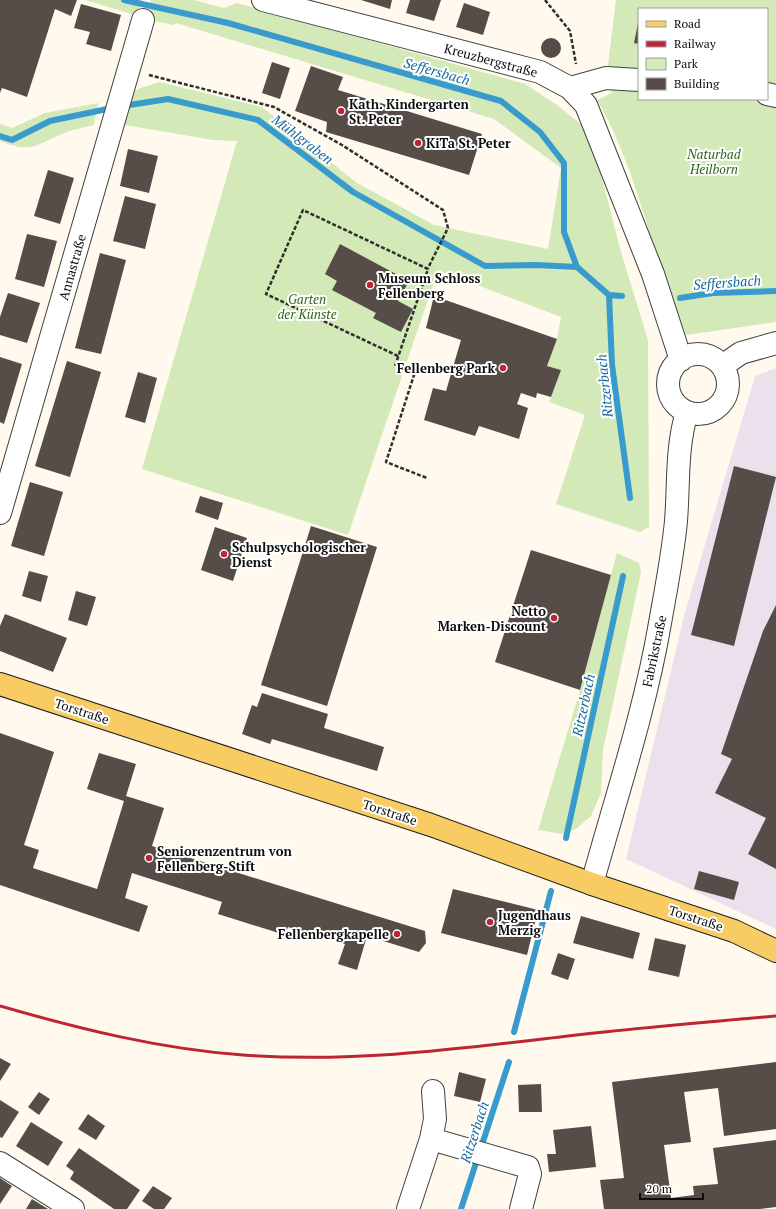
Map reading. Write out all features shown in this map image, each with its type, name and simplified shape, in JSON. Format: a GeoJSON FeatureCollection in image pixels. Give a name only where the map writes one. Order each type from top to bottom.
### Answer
{"type":"FeatureCollection","features":[{"type":"Feature","properties":{"kind":"main road","name":"Torstraße"},"geometry":{"type":"LineString","coordinates":[[0,684],[431,825],[592,884],[734,931],[776,951]]}},
{"type":"Feature","properties":{"kind":"street","name":"Kreuzbergstraße"},"geometry":{"type":"LineString","coordinates":[[263,0],[540,72],[570,88],[586,105],[653,274],[681,360]]}},
{"type":"Feature","properties":{"kind":"street","name":"Annastraße"},"geometry":{"type":"LineString","coordinates":[[0,513],[127,81],[143,20]]}},
{"type":"Feature","properties":{"kind":"street"},"geometry":{"type":"LineString","coordinates":[[570,88],[606,78],[638,80]]}},
{"type":"Feature","properties":{"kind":"street"},"geometry":{"type":"LineString","coordinates":[[722,366],[741,353],[776,343]]}},
{"type":"Feature","properties":{"kind":"street"},"geometry":{"type":"LineString","coordinates":[[698,354],[715,360],[722,366],[728,383],[723,400],[709,412],[700,414],[687,412],[675,403],[670,394],[668,385],[669,375],[674,366],[681,360],[698,354]]}},
{"type":"Feature","properties":{"kind":"street","name":"Fabrikstraße"},"geometry":{"type":"LineString","coordinates":[[592,884],[643,702],[660,624],[676,521],[678,455],[682,430],[687,412]]}},
{"type":"Feature","properties":{"kind":"street"},"geometry":{"type":"LineString","coordinates":[[408,1209],[431,1139],[435,1119],[433,1091]]}},
{"type":"Feature","properties":{"kind":"street"},"geometry":{"type":"LineString","coordinates":[[431,1139],[528,1167],[530,1174],[521,1209]]}},
{"type":"Feature","properties":{"kind":"street"},"geometry":{"type":"LineString","coordinates":[[0,1163],[73,1209]]}},
{"type":"Feature","properties":{"kind":"path"},"geometry":{"type":"LineString","coordinates":[[545,0],[570,31],[578,75],[570,88]]}},
{"type":"Feature","properties":{"kind":"path"},"geometry":{"type":"LineString","coordinates":[[127,81],[274,107],[342,145],[443,210],[448,228],[428,268],[395,366],[414,376],[386,462],[427,478]]}},
{"type":"Feature","properties":{"kind":"path"},"geometry":{"type":"LineString","coordinates":[[398,356],[266,294],[302,210],[428,268]]}},
{"type":"Feature","properties":{"kind":"shaded area"},"geometry":{"type":"Polygon","coordinates":[[[776,368],[776,929],[626,859],[685,612],[755,376],[776,368]]]}},
{"type":"Feature","properties":{"kind":"green space"},"geometry":{"type":"Polygon","coordinates":[[[85,0],[142,0],[138,16],[85,0]]]}},
{"type":"Feature","properties":{"kind":"green space","name":"Garten der Künste"},"geometry":{"type":"Polygon","coordinates":[[[151,0],[194,0],[224,8],[237,3],[525,84],[557,105],[583,126],[595,152],[621,252],[648,340],[649,527],[640,532],[556,504],[585,415],[549,402],[561,370],[547,366],[557,339],[561,317],[438,270],[348,535],[142,469],[237,141],[213,140],[119,124],[124,100],[138,89],[159,82],[262,107],[357,183],[434,225],[548,249],[561,168],[494,119],[176,23],[173,25],[145,19],[151,0]]]}},
{"type":"Feature","properties":{"kind":"green space","name":"Naturbad Heilborn"},"geometry":{"type":"Polygon","coordinates":[[[616,0],[776,0],[776,322],[687,335],[676,325],[633,181],[610,125],[597,100],[612,93],[606,80],[616,0]]]}},
{"type":"Feature","properties":{"kind":"green space"},"geometry":{"type":"Polygon","coordinates":[[[98,103],[94,125],[70,131],[35,146],[20,147],[0,141],[0,124],[12,128],[45,113],[98,103]]]}},
{"type":"Feature","properties":{"kind":"green space"},"geometry":{"type":"Polygon","coordinates":[[[617,553],[639,563],[641,572],[603,750],[601,793],[591,816],[576,829],[562,834],[538,830],[580,690],[617,553]]]}},
{"type":"Feature","properties":{"kind":"building"},"geometry":{"type":"Polygon","coordinates":[[[0,0],[77,0],[71,16],[55,9],[27,97],[2,88],[0,93],[0,0]]]}},
{"type":"Feature","properties":{"kind":"building"},"geometry":{"type":"Polygon","coordinates":[[[361,0],[392,0],[390,9],[361,0]]]}},
{"type":"Feature","properties":{"kind":"building"},"geometry":{"type":"Polygon","coordinates":[[[410,0],[441,0],[434,21],[406,13],[410,0]]]}},
{"type":"Feature","properties":{"kind":"building"},"geometry":{"type":"Polygon","coordinates":[[[464,3],[490,12],[483,35],[456,27],[464,3]]]}},
{"type":"Feature","properties":{"kind":"building"},"geometry":{"type":"Polygon","coordinates":[[[81,4],[121,15],[111,51],[86,44],[90,32],[74,28],[81,4]]]}},
{"type":"Feature","properties":{"kind":"building"},"geometry":{"type":"Polygon","coordinates":[[[638,23],[638,44],[634,43],[638,23]]]}},
{"type":"Feature","properties":{"kind":"building"},"geometry":{"type":"Polygon","coordinates":[[[547,38],[555,38],[561,44],[561,52],[555,58],[547,58],[541,52],[541,44],[547,38]]]}},
{"type":"Feature","properties":{"kind":"building"},"geometry":{"type":"Polygon","coordinates":[[[272,62],[290,68],[280,99],[262,93],[272,62]]]}},
{"type":"Feature","properties":{"kind":"building"},"geometry":{"type":"Polygon","coordinates":[[[311,66],[343,77],[338,90],[482,134],[469,175],[326,132],[327,122],[295,111],[311,66]]]}},
{"type":"Feature","properties":{"kind":"building"},"geometry":{"type":"Polygon","coordinates":[[[128,149],[158,156],[149,193],[120,186],[128,149]]]}},
{"type":"Feature","properties":{"kind":"building"},"geometry":{"type":"Polygon","coordinates":[[[48,170],[74,178],[60,224],[34,216],[48,170]]]}},
{"type":"Feature","properties":{"kind":"building"},"geometry":{"type":"Polygon","coordinates":[[[125,196],[156,204],[145,249],[113,241],[125,196]]]}},
{"type":"Feature","properties":{"kind":"building"},"geometry":{"type":"Polygon","coordinates":[[[27,234],[57,241],[44,287],[15,279],[27,234]]]}},
{"type":"Feature","properties":{"kind":"building","name":"Museum Schloss Fellenberg"},"geometry":{"type":"Polygon","coordinates":[[[340,244],[409,281],[398,301],[413,309],[401,332],[373,318],[376,313],[332,290],[337,281],[325,274],[340,244]]]}},
{"type":"Feature","properties":{"kind":"building"},"geometry":{"type":"Polygon","coordinates":[[[100,253],[126,260],[101,354],[75,348],[100,253]]]}},
{"type":"Feature","properties":{"kind":"building"},"geometry":{"type":"Polygon","coordinates":[[[8,293],[40,303],[27,343],[0,335],[0,317],[8,293]]]}},
{"type":"Feature","properties":{"kind":"building","name":"Fellenberg Park"},"geometry":{"type":"Polygon","coordinates":[[[434,296],[557,339],[547,366],[561,370],[551,397],[537,393],[536,398],[521,393],[517,404],[528,408],[519,439],[479,426],[475,436],[424,420],[433,388],[446,391],[461,340],[426,328],[434,296]]]}},
{"type":"Feature","properties":{"kind":"building"},"geometry":{"type":"Polygon","coordinates":[[[0,357],[22,364],[4,424],[0,422],[0,357]]]}},
{"type":"Feature","properties":{"kind":"building"},"geometry":{"type":"Polygon","coordinates":[[[67,361],[101,372],[70,477],[35,466],[67,361]]]}},
{"type":"Feature","properties":{"kind":"building"},"geometry":{"type":"Polygon","coordinates":[[[138,372],[157,378],[145,423],[125,417],[138,372]]]}},
{"type":"Feature","properties":{"kind":"building"},"geometry":{"type":"Polygon","coordinates":[[[734,466],[776,477],[734,646],[691,635],[734,466]]]}},
{"type":"Feature","properties":{"kind":"building"},"geometry":{"type":"Polygon","coordinates":[[[30,482],[63,492],[44,556],[11,546],[30,482]]]}},
{"type":"Feature","properties":{"kind":"building"},"geometry":{"type":"Polygon","coordinates":[[[200,496],[223,503],[218,520],[195,512],[200,496]]]}},
{"type":"Feature","properties":{"kind":"building"},"geometry":{"type":"Polygon","coordinates":[[[311,526],[377,547],[327,706],[261,685],[311,526]]]}},
{"type":"Feature","properties":{"kind":"building","name":"Schulpsychologischer Dienst"},"geometry":{"type":"Polygon","coordinates":[[[215,527],[247,538],[233,581],[201,570],[215,527]]]}},
{"type":"Feature","properties":{"kind":"building","name":"Netto Marken-Discount"},"geometry":{"type":"Polygon","coordinates":[[[531,550],[611,575],[580,690],[495,662],[531,550]]]}},
{"type":"Feature","properties":{"kind":"building"},"geometry":{"type":"Polygon","coordinates":[[[29,571],[48,576],[41,602],[22,596],[29,571]]]}},
{"type":"Feature","properties":{"kind":"building"},"geometry":{"type":"Polygon","coordinates":[[[76,591],[96,597],[87,626],[68,620],[76,591]]]}},
{"type":"Feature","properties":{"kind":"building"},"geometry":{"type":"Polygon","coordinates":[[[776,605],[776,869],[748,854],[766,818],[715,793],[732,759],[721,754],[763,631],[776,605]]]}},
{"type":"Feature","properties":{"kind":"building"},"geometry":{"type":"Polygon","coordinates":[[[5,614],[67,638],[53,672],[0,651],[0,626],[5,614]]]}},
{"type":"Feature","properties":{"kind":"building"},"geometry":{"type":"Polygon","coordinates":[[[262,693],[328,714],[324,728],[384,747],[377,771],[272,739],[270,744],[242,734],[252,705],[257,707],[262,693]]]}},
{"type":"Feature","properties":{"kind":"building"},"geometry":{"type":"Polygon","coordinates":[[[0,733],[54,752],[24,845],[39,850],[33,868],[97,889],[124,801],[87,789],[99,753],[136,764],[126,796],[164,808],[152,846],[425,931],[426,943],[419,952],[367,936],[357,970],[338,964],[345,944],[288,927],[285,935],[218,914],[222,902],[132,873],[125,898],[148,906],[139,932],[0,885],[0,733]]]}},
{"type":"Feature","properties":{"kind":"building"},"geometry":{"type":"Polygon","coordinates":[[[699,871],[739,882],[734,900],[694,889],[699,871]]]}},
{"type":"Feature","properties":{"kind":"building","name":"Jugendhaus Merzig"},"geometry":{"type":"Polygon","coordinates":[[[453,889],[538,910],[527,955],[441,933],[453,889]]]}},
{"type":"Feature","properties":{"kind":"building"},"geometry":{"type":"Polygon","coordinates":[[[581,916],[640,933],[633,959],[573,943],[581,916]]]}},
{"type":"Feature","properties":{"kind":"building"},"geometry":{"type":"Polygon","coordinates":[[[655,938],[686,945],[679,977],[648,970],[655,938]]]}},
{"type":"Feature","properties":{"kind":"building"},"geometry":{"type":"Polygon","coordinates":[[[558,953],[575,959],[568,980],[551,974],[558,953]]]}},
{"type":"Feature","properties":{"kind":"building"},"geometry":{"type":"Polygon","coordinates":[[[0,1058],[11,1064],[0,1081],[0,1058]]]}},
{"type":"Feature","properties":{"kind":"building"},"geometry":{"type":"Polygon","coordinates":[[[776,1062],[776,1129],[724,1136],[718,1088],[684,1092],[691,1142],[664,1145],[671,1198],[694,1195],[693,1186],[718,1184],[713,1148],[776,1140],[776,1207],[760,1209],[604,1209],[600,1180],[624,1178],[612,1082],[776,1062]]]}},
{"type":"Feature","properties":{"kind":"building"},"geometry":{"type":"Polygon","coordinates":[[[459,1072],[486,1079],[480,1102],[454,1096],[459,1072]]]}},
{"type":"Feature","properties":{"kind":"building"},"geometry":{"type":"Polygon","coordinates":[[[541,1084],[542,1112],[519,1112],[518,1085],[541,1084]]]}},
{"type":"Feature","properties":{"kind":"building"},"geometry":{"type":"Polygon","coordinates":[[[39,1092],[50,1099],[39,1115],[28,1107],[39,1092]]]}},
{"type":"Feature","properties":{"kind":"building"},"geometry":{"type":"Polygon","coordinates":[[[0,1100],[19,1112],[2,1138],[0,1137],[0,1100]]]}},
{"type":"Feature","properties":{"kind":"building"},"geometry":{"type":"Polygon","coordinates":[[[88,1114],[105,1126],[96,1140],[78,1129],[88,1114]]]}},
{"type":"Feature","properties":{"kind":"building"},"geometry":{"type":"Polygon","coordinates":[[[31,1122],[63,1142],[48,1166],[16,1146],[31,1122]]]}},
{"type":"Feature","properties":{"kind":"building"},"geometry":{"type":"Polygon","coordinates":[[[591,1126],[596,1167],[549,1172],[547,1154],[556,1154],[553,1130],[591,1126]]]}},
{"type":"Feature","properties":{"kind":"building"},"geometry":{"type":"Polygon","coordinates":[[[79,1148],[140,1190],[127,1209],[114,1209],[70,1179],[74,1172],[66,1166],[79,1148]]]}},
{"type":"Feature","properties":{"kind":"building"},"geometry":{"type":"Polygon","coordinates":[[[0,1178],[12,1186],[0,1204],[0,1178]]]}},
{"type":"Feature","properties":{"kind":"building"},"geometry":{"type":"Polygon","coordinates":[[[153,1186],[172,1198],[164,1209],[154,1209],[142,1201],[153,1186]]]}},
{"type":"Feature","properties":{"kind":"building"},"geometry":{"type":"Polygon","coordinates":[[[32,1199],[48,1209],[26,1209],[32,1199]]]}},
{"type":"Feature","properties":{"kind":"waterway","name":"Seffersbach"},"geometry":{"type":"LineString","coordinates":[[124,0],[228,23],[501,101],[540,132],[564,163],[564,232],[577,267],[609,295],[622,296]]}},
{"type":"Feature","properties":{"kind":"waterway","name":"Mühlgraben"},"geometry":{"type":"LineString","coordinates":[[123,106],[168,99],[258,120],[353,192],[485,266],[536,265],[577,267]]}},
{"type":"Feature","properties":{"kind":"waterway","name":"Mühlgraben"},"geometry":{"type":"LineString","coordinates":[[0,136],[12,140],[50,121],[112,108]]}},
{"type":"Feature","properties":{"kind":"waterway","name":"Seffersbach"},"geometry":{"type":"LineString","coordinates":[[680,298],[713,293],[776,291]]}},
{"type":"Feature","properties":{"kind":"waterway","name":"Ritzerbach"},"geometry":{"type":"LineString","coordinates":[[609,295],[612,365],[630,498]]}},
{"type":"Feature","properties":{"kind":"waterway","name":"Ritzerbach"},"geometry":{"type":"LineString","coordinates":[[566,838],[623,576]]}},
{"type":"Feature","properties":{"kind":"waterway","name":"Ritzerbach"},"geometry":{"type":"LineString","coordinates":[[514,1032],[551,891]]}},
{"type":"Feature","properties":{"kind":"waterway","name":"Ritzerbach"},"geometry":{"type":"LineString","coordinates":[[461,1209],[509,1062]]}},
{"type":"Feature","properties":{"kind":"railway"},"geometry":{"type":"LineString","coordinates":[[0,1006],[60,1023],[151,1043],[212,1052],[284,1057],[366,1056],[446,1050],[620,1030],[776,1016]]}},
{"type":"Feature","properties":{"kind":"place","name":"Kath. Kindergarten St. Peter"},"geometry":{"type":"Point","coordinates":[341,111]}},
{"type":"Feature","properties":{"kind":"place","name":"KiTa St. Peter"},"geometry":{"type":"Point","coordinates":[418,143]}},
{"type":"Feature","properties":{"kind":"place","name":"Museum Schloss Fellenberg"},"geometry":{"type":"Point","coordinates":[370,285]}},
{"type":"Feature","properties":{"kind":"place","name":"Fellenberg Park"},"geometry":{"type":"Point","coordinates":[503,368]}},
{"type":"Feature","properties":{"kind":"place","name":"Schulpsychologischer Dienst"},"geometry":{"type":"Point","coordinates":[224,554]}},
{"type":"Feature","properties":{"kind":"place","name":"Netto Marken-Discount"},"geometry":{"type":"Point","coordinates":[554,618]}},
{"type":"Feature","properties":{"kind":"place","name":"Seniorenzentrum von Fellenberg-Stift"},"geometry":{"type":"Point","coordinates":[149,858]}},
{"type":"Feature","properties":{"kind":"place","name":"Jugendhaus Merzig"},"geometry":{"type":"Point","coordinates":[490,922]}},
{"type":"Feature","properties":{"kind":"place","name":"Fellenbergkapelle"},"geometry":{"type":"Point","coordinates":[397,934]}}]}
